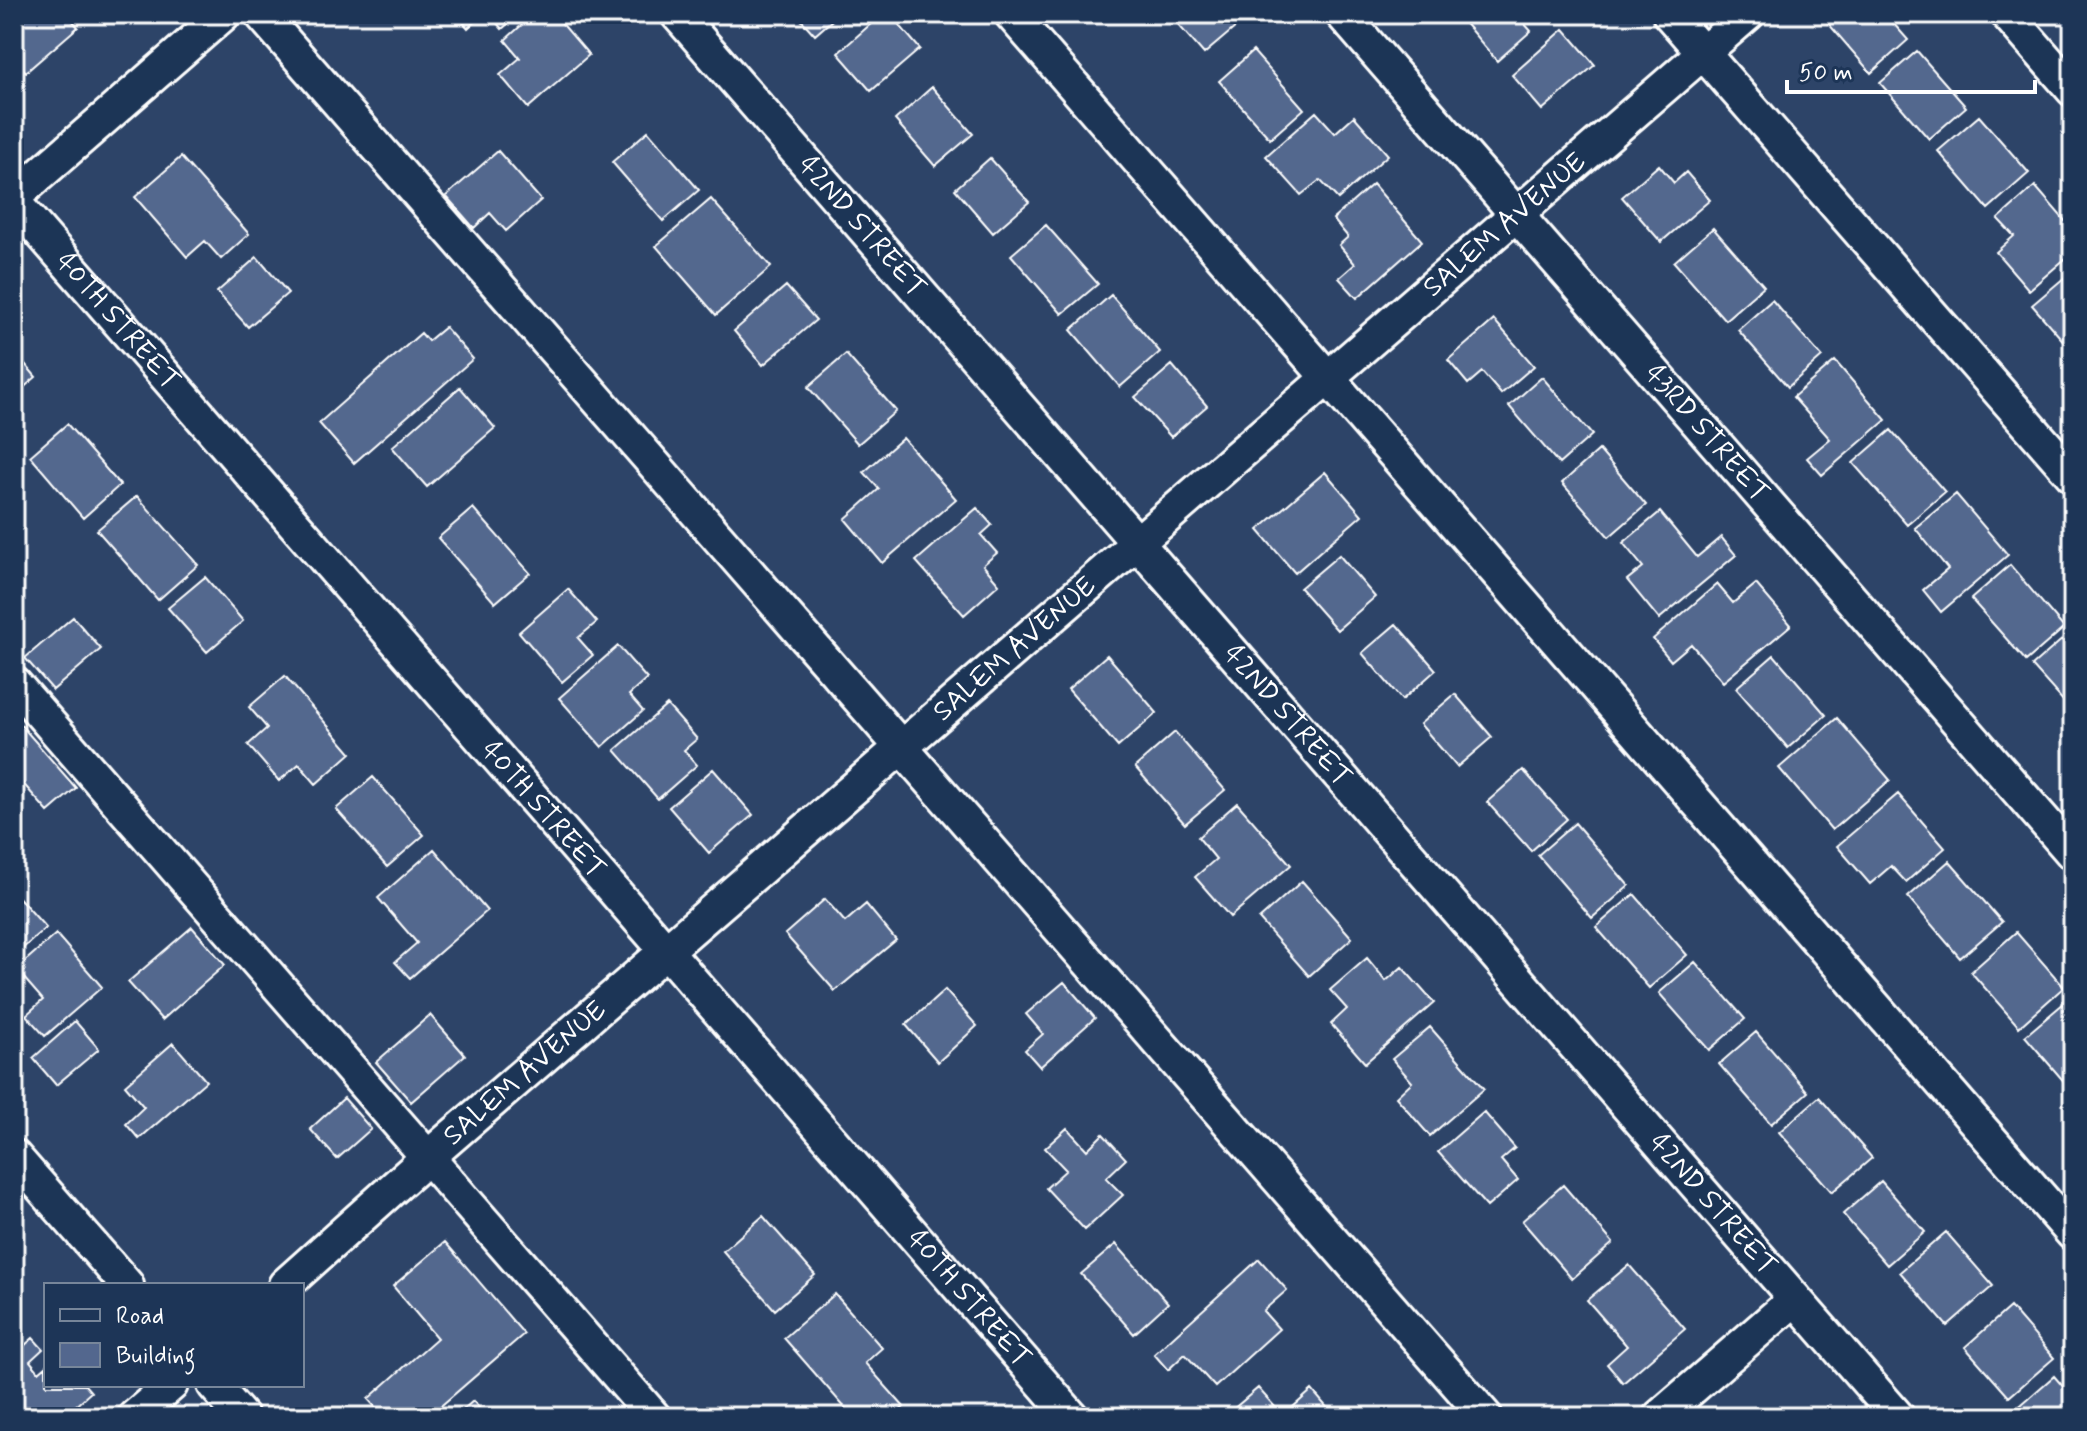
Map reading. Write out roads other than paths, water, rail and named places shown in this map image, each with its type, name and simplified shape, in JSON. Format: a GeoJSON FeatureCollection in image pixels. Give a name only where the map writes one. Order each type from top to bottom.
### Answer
{"type":"FeatureCollection","features":[{"type":"Feature","properties":{"kind":"street"},"geometry":{"type":"LineString","coordinates":[[14,200],[224,14]]}},
{"type":"Feature","properties":{"kind":"street"},"geometry":{"type":"LineString","coordinates":[[261,14],[1486,1417]]}},
{"type":"Feature","properties":{"kind":"street","name":"42ND STREET"},"geometry":{"type":"LineString","coordinates":[[677,14],[1898,1417]]}},
{"type":"Feature","properties":{"kind":"street"},"geometry":{"type":"LineString","coordinates":[[1011,14],[2073,1234]]}},
{"type":"Feature","properties":{"kind":"street","name":"43RD STREET"},"geometry":{"type":"LineString","coordinates":[[1342,14],[2073,854]]}},
{"type":"Feature","properties":{"kind":"street"},"geometry":{"type":"LineString","coordinates":[[1669,14],[2073,476]]}},
{"type":"Feature","properties":{"kind":"street","name":"SALEM AVENUE"},"geometry":{"type":"LineString","coordinates":[[287,1283],[428,1157],[1748,14]]}},
{"type":"Feature","properties":{"kind":"street"},"geometry":{"type":"LineString","coordinates":[[2007,14],[2073,90]]}},
{"type":"Feature","properties":{"kind":"street","name":"40TH STREET"},"geometry":{"type":"LineString","coordinates":[[14,200],[1072,1417]]}},
{"type":"Feature","properties":{"kind":"street"},"geometry":{"type":"LineString","coordinates":[[14,683],[654,1417]]}},
{"type":"Feature","properties":{"kind":"street"},"geometry":{"type":"LineString","coordinates":[[14,1156],[125,1283]]}},
{"type":"Feature","properties":{"kind":"street"},"geometry":{"type":"LineString","coordinates":[[1659,1417],[1795,1299]]}},
{"type":"Feature","properties":{"kind":"street"},"geometry":{"type":"LineString","coordinates":[[134,1417],[169,1387]]}},
{"type":"Feature","properties":{"kind":"street"},"geometry":{"type":"LineString","coordinates":[[216,1387],[242,1417]]}}]}
